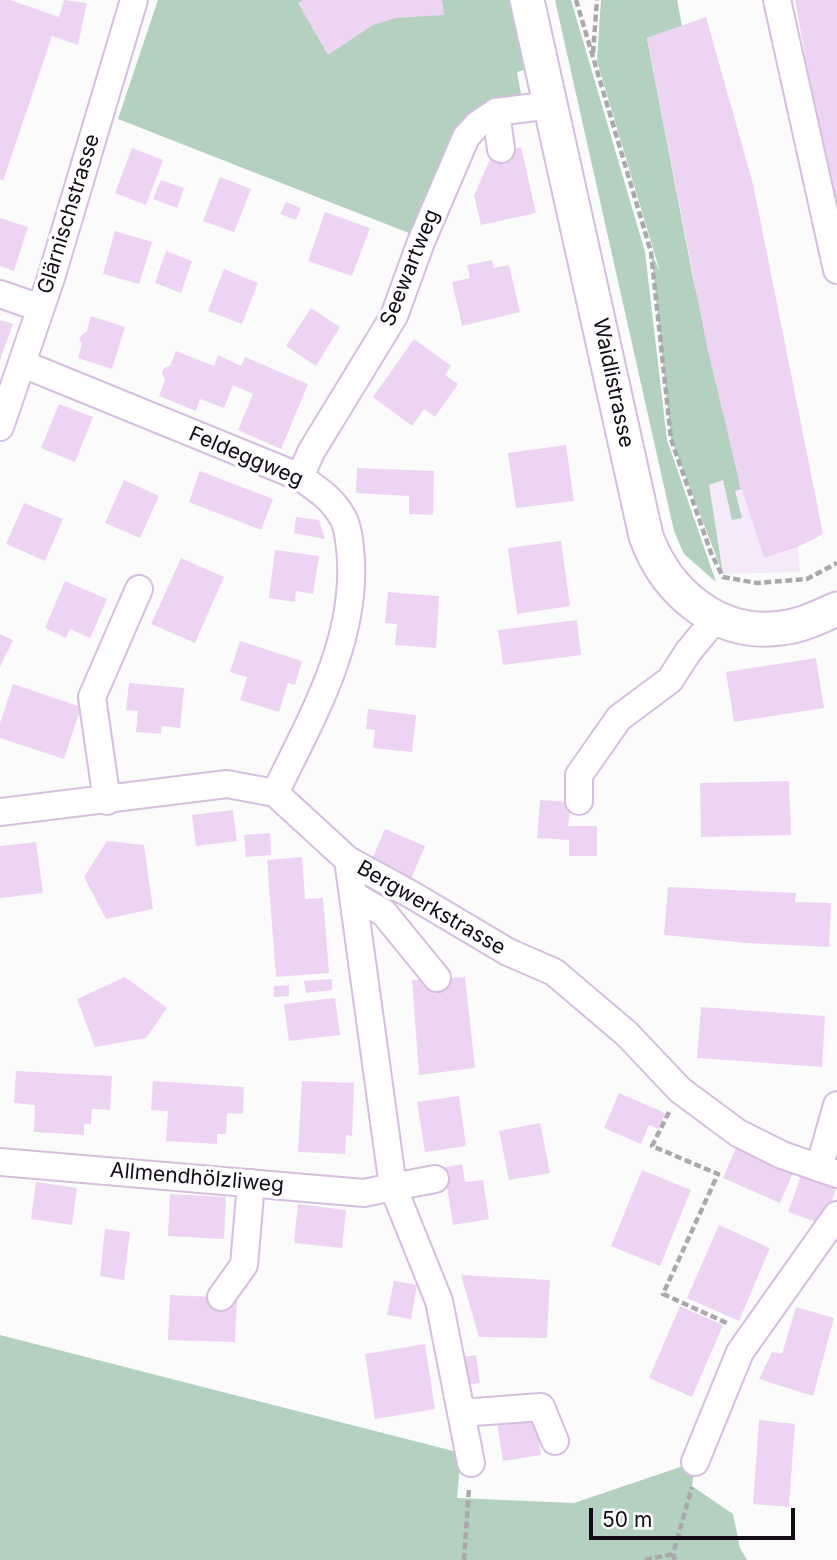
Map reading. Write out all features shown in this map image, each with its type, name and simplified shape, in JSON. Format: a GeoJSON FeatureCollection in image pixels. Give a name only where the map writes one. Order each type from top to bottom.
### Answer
{"type":"FeatureCollection","features":[{"type":"Feature","properties":{"kind":"main road","name":"Waidlistrasse"},"geometry":{"type":"LineString","coordinates":[[527,0],[646,536],[652,553],[672,584],[700,609],[716,618],[749,628],[781,628],[837,609]]}},
{"type":"Feature","properties":{"kind":"street","name":"Glärnischstrasse"},"geometry":{"type":"LineString","coordinates":[[0,427],[51,278],[134,0]]}},
{"type":"Feature","properties":{"kind":"street"},"geometry":{"type":"LineString","coordinates":[[777,0],[837,270]]}},
{"type":"Feature","properties":{"kind":"street"},"geometry":{"type":"LineString","coordinates":[[500,149],[496,112],[551,105]]}},
{"type":"Feature","properties":{"kind":"street","name":"Seewartweg"},"geometry":{"type":"LineString","coordinates":[[300,477],[311,452],[394,316],[426,229],[466,136],[496,112]]}},
{"type":"Feature","properties":{"kind":"street"},"geometry":{"type":"LineString","coordinates":[[0,294],[40,308]]}},
{"type":"Feature","properties":{"kind":"street","name":"Feldeggweg"},"geometry":{"type":"LineString","coordinates":[[23,364],[300,477],[330,499],[344,520],[352,574],[346,628],[325,691],[275,793]]}},
{"type":"Feature","properties":{"kind":"street"},"geometry":{"type":"LineString","coordinates":[[107,801],[92,697],[139,589]]}},
{"type":"Feature","properties":{"kind":"street"},"geometry":{"type":"LineString","coordinates":[[579,801],[579,775],[619,718],[670,680],[688,652],[716,618]]}},
{"type":"Feature","properties":{"kind":"street"},"geometry":{"type":"LineString","coordinates":[[0,812],[107,801],[228,784],[275,793]]}},
{"type":"Feature","properties":{"kind":"street","name":"Bergwerkstrasse"},"geometry":{"type":"LineString","coordinates":[[275,793],[348,860],[508,952],[554,972],[627,1034],[680,1090],[738,1133],[782,1155],[828,1171],[837,1105]]}},
{"type":"Feature","properties":{"kind":"street"},"geometry":{"type":"LineString","coordinates":[[348,860],[393,1186],[439,1301],[471,1463]]}},
{"type":"Feature","properties":{"kind":"street"},"geometry":{"type":"LineString","coordinates":[[353,895],[384,913],[437,978]]}},
{"type":"Feature","properties":{"kind":"street","name":"Allmendhölzliweg"},"geometry":{"type":"LineString","coordinates":[[0,1162],[364,1193],[435,1179]]}},
{"type":"Feature","properties":{"kind":"street"},"geometry":{"type":"LineString","coordinates":[[221,1297],[244,1265],[251,1183]]}},
{"type":"Feature","properties":{"kind":"street"},"geometry":{"type":"LineString","coordinates":[[695,1462],[740,1352],[837,1215]]}},
{"type":"Feature","properties":{"kind":"street"},"geometry":{"type":"LineString","coordinates":[[461,1413],[541,1407],[555,1441]]}},
{"type":"Feature","properties":{"kind":"path"},"geometry":{"type":"LineString","coordinates":[[576,0],[651,253],[671,439],[711,553],[723,578],[757,583],[807,579],[837,564]]}},
{"type":"Feature","properties":{"kind":"path"},"geometry":{"type":"LineString","coordinates":[[593,57],[597,0]]}},
{"type":"Feature","properties":{"kind":"path"},"geometry":{"type":"LineString","coordinates":[[680,1090],[652,1146],[718,1174],[663,1294],[752,1334]]}},
{"type":"Feature","properties":{"kind":"path"},"geometry":{"type":"LineString","coordinates":[[676,1560],[673,1554],[692,1486],[695,1462]]}},
{"type":"Feature","properties":{"kind":"path"},"geometry":{"type":"LineString","coordinates":[[464,1560],[471,1463]]}},
{"type":"Feature","properties":{"kind":"path"},"geometry":{"type":"LineString","coordinates":[[645,1560],[673,1554]]}},
{"type":"Feature","properties":{"kind":"shaded area"},"geometry":{"type":"Polygon","coordinates":[[[723,479],[732,519],[735,491],[741,489],[764,558],[798,547],[800,572],[723,574],[708,485],[723,479]]]}},
{"type":"Feature","properties":{"kind":"green space"},"geometry":{"type":"Polygon","coordinates":[[[158,0],[512,0],[527,69],[517,72],[521,94],[497,100],[414,235],[118,119],[158,0]]]}},
{"type":"Feature","properties":{"kind":"green space"},"geometry":{"type":"Polygon","coordinates":[[[555,0],[571,0],[645,252],[667,440],[716,582],[684,554],[674,531],[555,0]]]}},
{"type":"Feature","properties":{"kind":"green space"},"geometry":{"type":"Polygon","coordinates":[[[601,0],[677,0],[682,26],[647,38],[692,273],[741,489],[735,491],[742,518],[732,520],[723,480],[709,485],[723,574],[671,439],[651,252],[660,272],[597,61],[601,0]]]}},
{"type":"Feature","properties":{"kind":"green space"},"geometry":{"type":"Polygon","coordinates":[[[0,1335],[461,1453],[457,1498],[574,1503],[695,1462],[692,1486],[733,1514],[740,1548],[747,1560],[0,1560],[0,1335]]]}},
{"type":"Feature","properties":{"kind":"building"},"geometry":{"type":"Polygon","coordinates":[[[0,0],[10,0],[59,17],[64,0],[87,3],[78,45],[52,36],[3,181],[0,179],[0,0]]]}},
{"type":"Feature","properties":{"kind":"building"},"geometry":{"type":"Polygon","coordinates":[[[303,0],[442,0],[444,15],[396,18],[373,25],[328,55],[298,3],[303,0]]]}},
{"type":"Feature","properties":{"kind":"building"},"geometry":{"type":"Polygon","coordinates":[[[795,0],[837,0],[837,214],[826,172],[795,0]]]}},
{"type":"Feature","properties":{"kind":"building"},"geometry":{"type":"Polygon","coordinates":[[[706,17],[753,184],[823,534],[798,547],[764,558],[741,488],[707,347],[647,38],[706,17]]]}},
{"type":"Feature","properties":{"kind":"building"},"geometry":{"type":"Polygon","coordinates":[[[521,147],[536,213],[481,225],[474,195],[493,153],[521,147]]]}},
{"type":"Feature","properties":{"kind":"building"},"geometry":{"type":"Polygon","coordinates":[[[132,148],[163,160],[146,205],[115,193],[132,148]]]}},
{"type":"Feature","properties":{"kind":"building"},"geometry":{"type":"Polygon","coordinates":[[[220,177],[251,189],[234,232],[203,221],[220,177]]]}},
{"type":"Feature","properties":{"kind":"building"},"geometry":{"type":"Polygon","coordinates":[[[161,180],[184,188],[177,208],[153,199],[161,180]]]}},
{"type":"Feature","properties":{"kind":"building"},"geometry":{"type":"Polygon","coordinates":[[[286,202],[301,208],[296,220],[280,214],[286,202]]]}},
{"type":"Feature","properties":{"kind":"building"},"geometry":{"type":"Polygon","coordinates":[[[325,212],[370,228],[352,276],[308,261],[325,212]]]}},
{"type":"Feature","properties":{"kind":"building"},"geometry":{"type":"Polygon","coordinates":[[[0,218],[28,227],[14,271],[0,266],[0,218]]]}},
{"type":"Feature","properties":{"kind":"building"},"geometry":{"type":"Polygon","coordinates":[[[115,231],[152,242],[139,284],[103,274],[115,231]]]}},
{"type":"Feature","properties":{"kind":"building"},"geometry":{"type":"Polygon","coordinates":[[[166,251],[192,261],[181,293],[155,283],[166,251]]]}},
{"type":"Feature","properties":{"kind":"building"},"geometry":{"type":"Polygon","coordinates":[[[492,260],[494,268],[509,265],[520,312],[462,326],[452,282],[470,278],[467,265],[492,260]]]}},
{"type":"Feature","properties":{"kind":"building"},"geometry":{"type":"Polygon","coordinates":[[[224,269],[258,283],[242,324],[208,311],[224,269]]]}},
{"type":"Feature","properties":{"kind":"building"},"geometry":{"type":"Polygon","coordinates":[[[311,308],[340,327],[316,366],[286,346],[311,308]]]}},
{"type":"Feature","properties":{"kind":"building"},"geometry":{"type":"Polygon","coordinates":[[[91,316],[125,327],[112,369],[78,358],[82,344],[79,338],[87,331],[91,316]]]}},
{"type":"Feature","properties":{"kind":"building"},"geometry":{"type":"Polygon","coordinates":[[[0,320],[13,324],[0,360],[0,320]]]}},
{"type":"Feature","properties":{"kind":"building"},"geometry":{"type":"Polygon","coordinates":[[[414,339],[451,366],[445,375],[458,384],[435,417],[424,409],[412,426],[373,397],[414,339]]]}},
{"type":"Feature","properties":{"kind":"building"},"geometry":{"type":"Polygon","coordinates":[[[176,351],[214,366],[218,355],[241,366],[245,357],[308,384],[281,449],[238,430],[253,394],[233,385],[224,408],[200,399],[196,411],[159,396],[165,380],[162,373],[164,368],[170,366],[176,351]]]}},
{"type":"Feature","properties":{"kind":"building"},"geometry":{"type":"Polygon","coordinates":[[[59,404],[93,417],[75,462],[41,448],[59,404]]]}},
{"type":"Feature","properties":{"kind":"building"},"geometry":{"type":"Polygon","coordinates":[[[566,445],[574,501],[516,508],[508,453],[566,445]]]}},
{"type":"Feature","properties":{"kind":"building"},"geometry":{"type":"Polygon","coordinates":[[[357,468],[434,471],[433,515],[409,514],[409,496],[356,493],[357,468]]]}},
{"type":"Feature","properties":{"kind":"building"},"geometry":{"type":"Polygon","coordinates":[[[200,471],[273,499],[261,530],[189,502],[200,471]]]}},
{"type":"Feature","properties":{"kind":"building"},"geometry":{"type":"Polygon","coordinates":[[[124,480],[159,496],[140,538],[105,523],[124,480]]]}},
{"type":"Feature","properties":{"kind":"building"},"geometry":{"type":"Polygon","coordinates":[[[24,503],[63,519],[45,561],[6,544],[24,503]]]}},
{"type":"Feature","properties":{"kind":"building"},"geometry":{"type":"Polygon","coordinates":[[[296,517],[319,520],[325,539],[294,533],[296,517]]]}},
{"type":"Feature","properties":{"kind":"building"},"geometry":{"type":"Polygon","coordinates":[[[561,541],[570,606],[517,614],[508,548],[561,541]]]}},
{"type":"Feature","properties":{"kind":"building"},"geometry":{"type":"Polygon","coordinates":[[[275,550],[319,556],[313,594],[296,591],[295,602],[269,598],[275,550]]]}},
{"type":"Feature","properties":{"kind":"building"},"geometry":{"type":"Polygon","coordinates":[[[181,558],[224,577],[195,643],[151,624],[181,558]]]}},
{"type":"Feature","properties":{"kind":"building"},"geometry":{"type":"Polygon","coordinates":[[[65,581],[107,599],[90,638],[70,629],[66,638],[45,628],[65,581]]]}},
{"type":"Feature","properties":{"kind":"building"},"geometry":{"type":"Polygon","coordinates":[[[388,592],[439,596],[436,648],[395,645],[397,624],[385,623],[388,592]]]}},
{"type":"Feature","properties":{"kind":"building"},"geometry":{"type":"Polygon","coordinates":[[[577,620],[581,655],[503,665],[498,630],[577,620]]]}},
{"type":"Feature","properties":{"kind":"building"},"geometry":{"type":"Polygon","coordinates":[[[0,634],[13,640],[0,667],[0,634]]]}},
{"type":"Feature","properties":{"kind":"building"},"geometry":{"type":"Polygon","coordinates":[[[240,641],[302,661],[295,685],[288,683],[279,712],[240,700],[247,677],[230,672],[240,641]]]}},
{"type":"Feature","properties":{"kind":"building"},"geometry":{"type":"Polygon","coordinates":[[[816,658],[824,708],[734,722],[726,672],[816,658]]]}},
{"type":"Feature","properties":{"kind":"building"},"geometry":{"type":"Polygon","coordinates":[[[129,683],[184,688],[180,728],[162,726],[161,734],[136,732],[138,711],[126,710],[129,683]]]}},
{"type":"Feature","properties":{"kind":"building"},"geometry":{"type":"Polygon","coordinates":[[[13,684],[81,707],[64,759],[0,738],[0,723],[13,684]]]}},
{"type":"Feature","properties":{"kind":"building"},"geometry":{"type":"Polygon","coordinates":[[[368,709],[416,715],[412,752],[373,748],[375,730],[366,729],[368,709]]]}},
{"type":"Feature","properties":{"kind":"building"},"geometry":{"type":"Polygon","coordinates":[[[789,781],[791,835],[701,837],[700,783],[789,781]]]}},
{"type":"Feature","properties":{"kind":"building"},"geometry":{"type":"Polygon","coordinates":[[[540,800],[571,802],[568,826],[597,826],[597,856],[569,856],[569,840],[537,838],[540,800]]]}},
{"type":"Feature","properties":{"kind":"building"},"geometry":{"type":"Polygon","coordinates":[[[233,810],[237,841],[196,846],[192,815],[233,810]]]}},
{"type":"Feature","properties":{"kind":"building"},"geometry":{"type":"Polygon","coordinates":[[[385,829],[425,846],[410,881],[370,864],[385,829]]]}},
{"type":"Feature","properties":{"kind":"building"},"geometry":{"type":"Polygon","coordinates":[[[270,833],[271,855],[246,857],[244,835],[270,833]]]}},
{"type":"Feature","properties":{"kind":"building"},"geometry":{"type":"Polygon","coordinates":[[[107,841],[144,845],[153,909],[106,919],[84,877],[107,841]]]}},
{"type":"Feature","properties":{"kind":"building"},"geometry":{"type":"Polygon","coordinates":[[[36,842],[43,893],[0,898],[0,846],[36,842]]]}},
{"type":"Feature","properties":{"kind":"building"},"geometry":{"type":"Polygon","coordinates":[[[302,857],[305,899],[323,898],[329,973],[276,977],[267,860],[302,857]]]}},
{"type":"Feature","properties":{"kind":"building"},"geometry":{"type":"Polygon","coordinates":[[[668,887],[796,893],[795,902],[831,903],[829,947],[664,935],[668,887]]]}},
{"type":"Feature","properties":{"kind":"building"},"geometry":{"type":"Polygon","coordinates":[[[125,977],[167,1008],[146,1038],[95,1047],[77,999],[125,977]]]}},
{"type":"Feature","properties":{"kind":"building"},"geometry":{"type":"Polygon","coordinates":[[[465,977],[475,1068],[419,1075],[412,980],[465,977]]]}},
{"type":"Feature","properties":{"kind":"building"},"geometry":{"type":"Polygon","coordinates":[[[332,979],[332,990],[306,993],[304,981],[332,979]]]}},
{"type":"Feature","properties":{"kind":"building"},"geometry":{"type":"Polygon","coordinates":[[[289,985],[289,996],[274,997],[274,986],[289,985]]]}},
{"type":"Feature","properties":{"kind":"building"},"geometry":{"type":"Polygon","coordinates":[[[335,998],[340,1035],[289,1041],[284,1004],[335,998]]]}},
{"type":"Feature","properties":{"kind":"building"},"geometry":{"type":"Polygon","coordinates":[[[701,1007],[825,1016],[822,1067],[697,1058],[701,1007]]]}},
{"type":"Feature","properties":{"kind":"building"},"geometry":{"type":"Polygon","coordinates":[[[16,1071],[112,1076],[110,1110],[92,1109],[91,1124],[84,1124],[84,1135],[34,1132],[35,1105],[14,1103],[16,1071]]]}},
{"type":"Feature","properties":{"kind":"building"},"geometry":{"type":"Polygon","coordinates":[[[153,1081],[244,1087],[243,1114],[227,1113],[226,1134],[217,1134],[217,1144],[166,1141],[168,1111],[151,1110],[153,1081]]]}},
{"type":"Feature","properties":{"kind":"building"},"geometry":{"type":"Polygon","coordinates":[[[302,1081],[354,1083],[352,1136],[346,1135],[345,1154],[298,1152],[302,1081]]]}},
{"type":"Feature","properties":{"kind":"building"},"geometry":{"type":"Polygon","coordinates":[[[619,1093],[665,1113],[659,1129],[649,1125],[641,1144],[604,1128],[619,1093]]]}},
{"type":"Feature","properties":{"kind":"building"},"geometry":{"type":"Polygon","coordinates":[[[459,1096],[466,1146],[425,1152],[417,1102],[459,1096]]]}},
{"type":"Feature","properties":{"kind":"building"},"geometry":{"type":"Polygon","coordinates":[[[540,1123],[550,1173],[509,1180],[499,1131],[540,1123]]]}},
{"type":"Feature","properties":{"kind":"building"},"geometry":{"type":"Polygon","coordinates":[[[738,1143],[795,1168],[780,1203],[723,1178],[738,1143]]]}},
{"type":"Feature","properties":{"kind":"building"},"geometry":{"type":"Polygon","coordinates":[[[462,1164],[465,1182],[483,1180],[489,1219],[453,1225],[447,1187],[436,1189],[433,1169],[462,1164]]]}},
{"type":"Feature","properties":{"kind":"building"},"geometry":{"type":"Polygon","coordinates":[[[642,1170],[691,1190],[660,1266],[611,1246],[642,1170]]]}},
{"type":"Feature","properties":{"kind":"building"},"geometry":{"type":"Polygon","coordinates":[[[802,1173],[837,1185],[825,1225],[788,1212],[802,1173]]]}},
{"type":"Feature","properties":{"kind":"building"},"geometry":{"type":"Polygon","coordinates":[[[36,1182],[77,1188],[72,1225],[31,1219],[36,1182]]]}},
{"type":"Feature","properties":{"kind":"building"},"geometry":{"type":"Polygon","coordinates":[[[170,1194],[226,1197],[224,1239],[168,1236],[170,1194]]]}},
{"type":"Feature","properties":{"kind":"building"},"geometry":{"type":"Polygon","coordinates":[[[298,1204],[346,1210],[342,1248],[294,1243],[298,1204]]]}},
{"type":"Feature","properties":{"kind":"building"},"geometry":{"type":"Polygon","coordinates":[[[719,1225],[770,1248],[739,1321],[687,1298],[719,1225]]]}},
{"type":"Feature","properties":{"kind":"building"},"geometry":{"type":"Polygon","coordinates":[[[105,1229],[130,1232],[124,1280],[100,1276],[105,1229]]]}},
{"type":"Feature","properties":{"kind":"building"},"geometry":{"type":"Polygon","coordinates":[[[461,1275],[550,1280],[547,1338],[479,1337],[461,1275]]]}},
{"type":"Feature","properties":{"kind":"building"},"geometry":{"type":"Polygon","coordinates":[[[394,1281],[417,1285],[411,1319],[387,1315],[394,1281]]]}},
{"type":"Feature","properties":{"kind":"building"},"geometry":{"type":"Polygon","coordinates":[[[170,1295],[237,1298],[235,1342],[168,1340],[170,1295]]]}},
{"type":"Feature","properties":{"kind":"building"},"geometry":{"type":"Polygon","coordinates":[[[680,1306],[723,1325],[692,1397],[649,1378],[680,1306]]]}},
{"type":"Feature","properties":{"kind":"building"},"geometry":{"type":"Polygon","coordinates":[[[796,1307],[834,1318],[813,1396],[759,1379],[772,1352],[782,1354],[796,1307]]]}},
{"type":"Feature","properties":{"kind":"building"},"geometry":{"type":"Polygon","coordinates":[[[425,1344],[435,1409],[375,1419],[365,1354],[425,1344]]]}},
{"type":"Feature","properties":{"kind":"building"},"geometry":{"type":"Polygon","coordinates":[[[476,1355],[480,1383],[467,1385],[463,1357],[476,1355]]]}},
{"type":"Feature","properties":{"kind":"building"},"geometry":{"type":"Polygon","coordinates":[[[535,1411],[541,1455],[503,1461],[496,1417],[535,1411]]]}},
{"type":"Feature","properties":{"kind":"building"},"geometry":{"type":"Polygon","coordinates":[[[759,1420],[795,1424],[789,1507],[753,1504],[759,1420]]]}}]}
